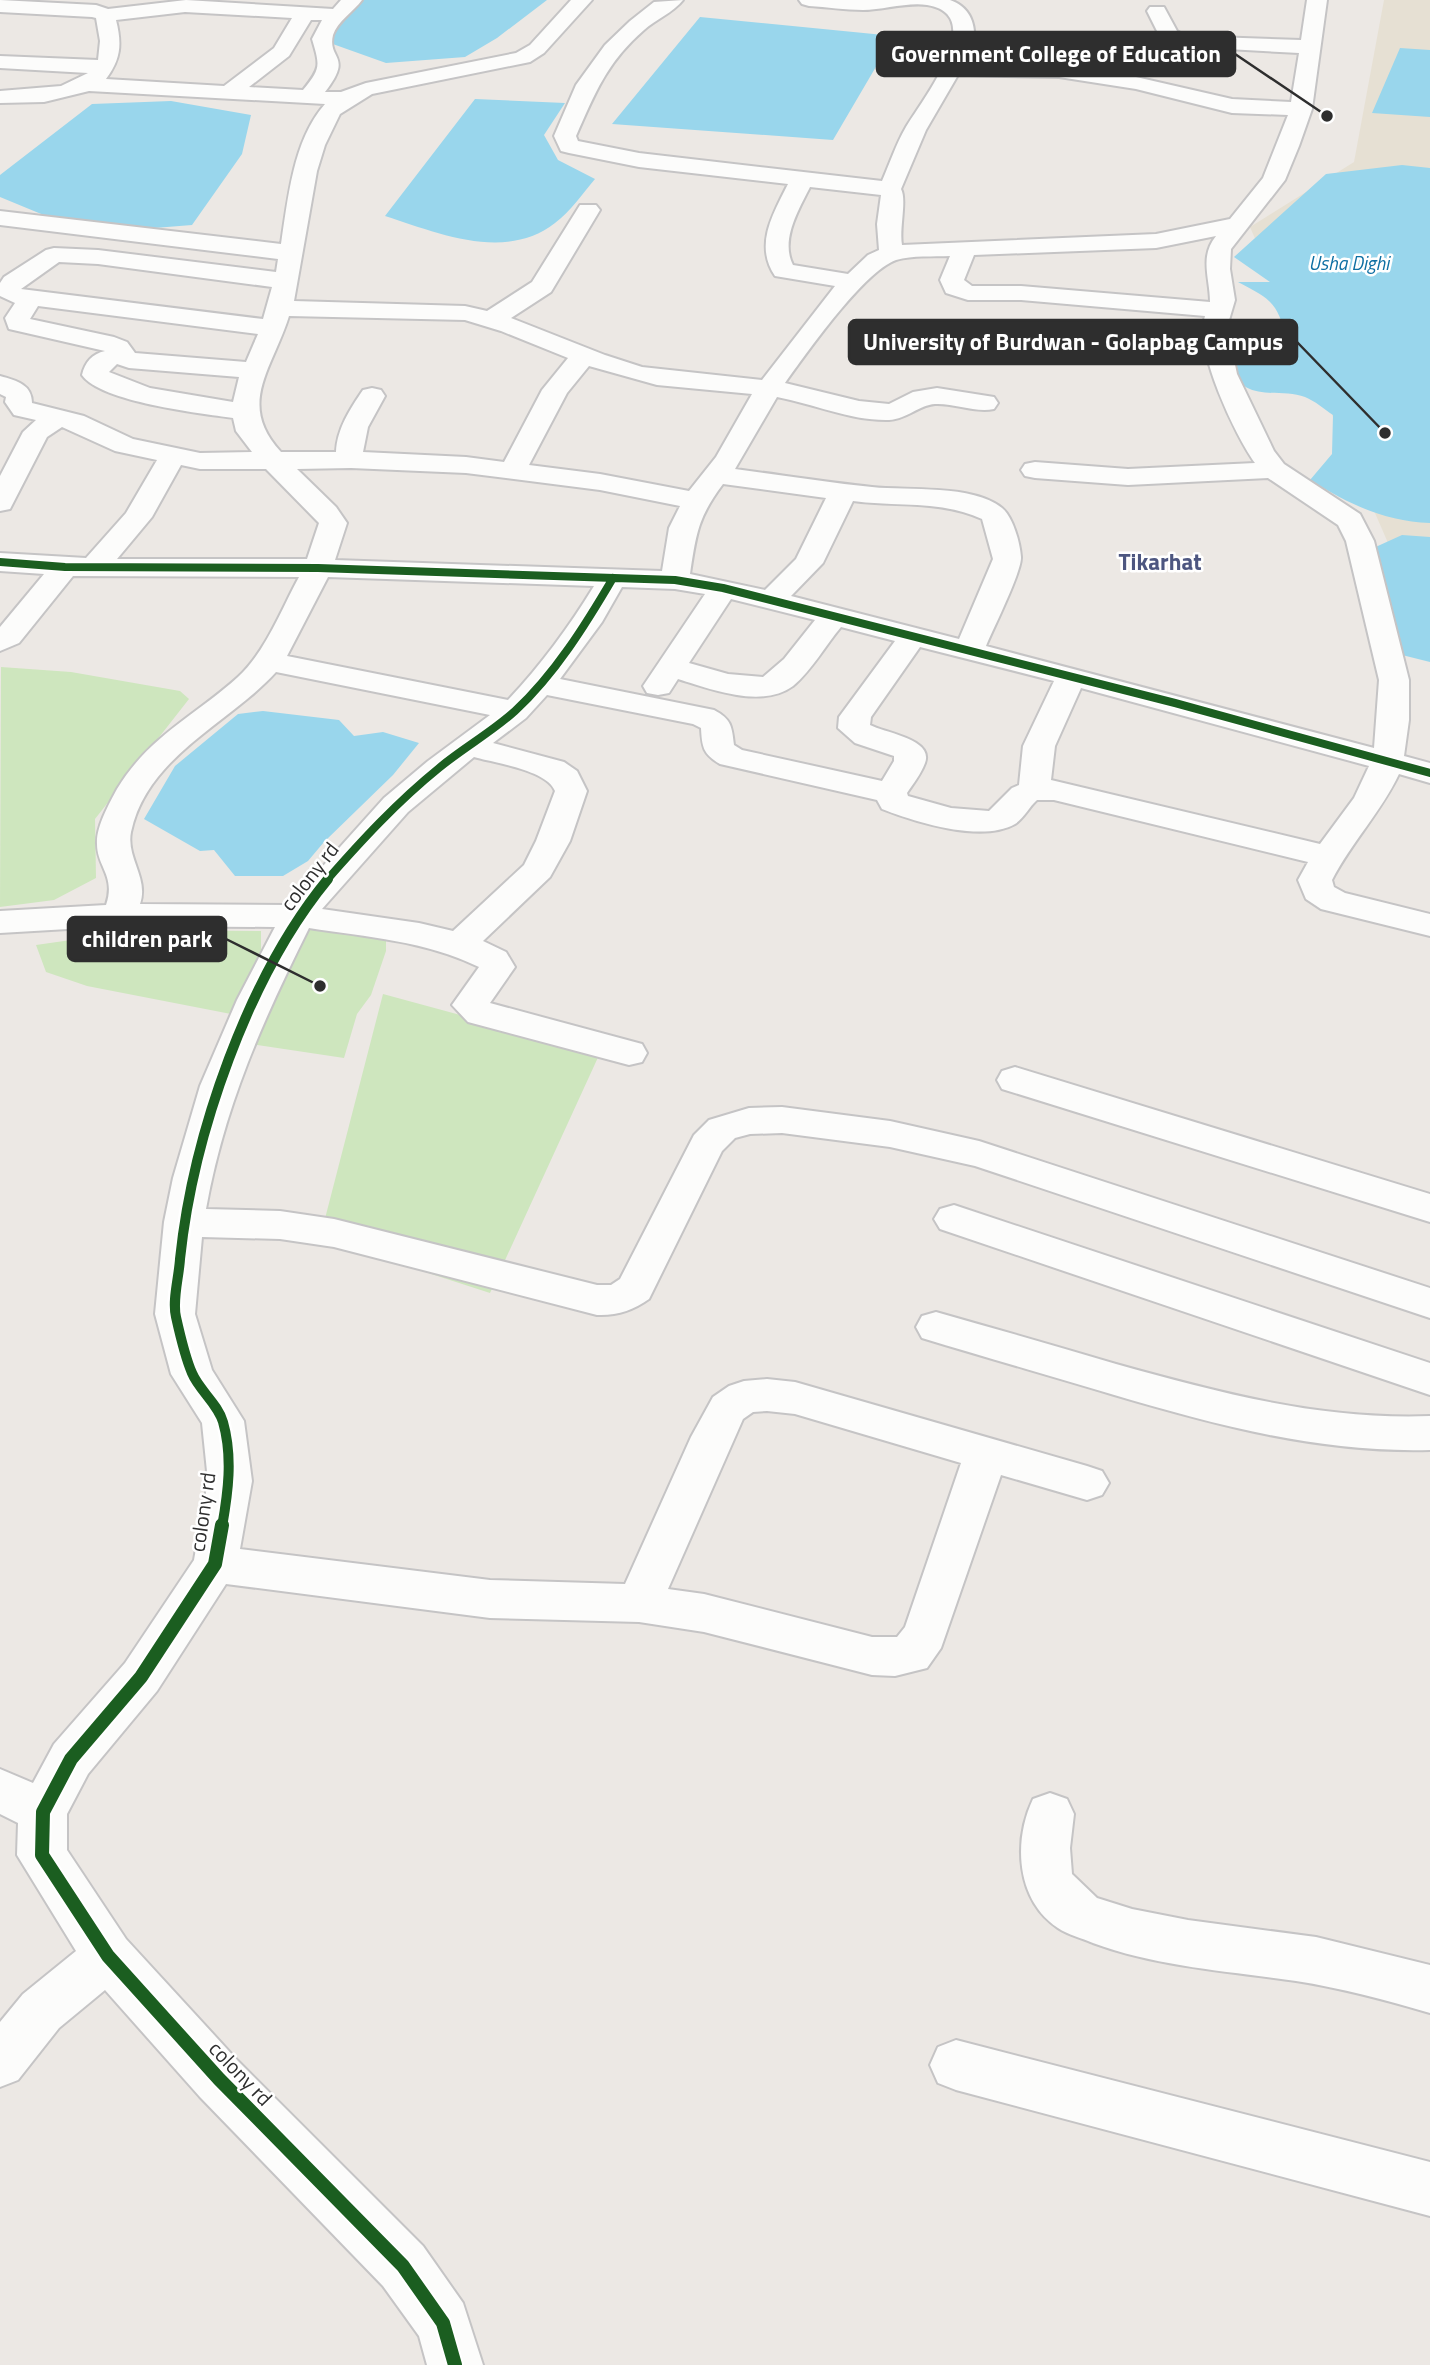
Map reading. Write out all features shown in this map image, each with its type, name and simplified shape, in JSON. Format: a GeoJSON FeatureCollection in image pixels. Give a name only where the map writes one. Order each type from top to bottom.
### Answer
{"type":"FeatureCollection","features":[{"type":"Feature","properties":{"kind":"street"},"geometry":{"type":"LineString","coordinates":[[310,96],[326,76],[330,64],[323,39],[326,29],[352,0]]}},
{"type":"Feature","properties":{"kind":"street"},"geometry":{"type":"LineString","coordinates":[[673,0],[648,15],[598,67],[588,83],[565,136],[569,146],[639,160],[890,189]]}},
{"type":"Feature","properties":{"kind":"street"},"geometry":{"type":"LineString","coordinates":[[809,0],[862,4],[920,0]]}},
{"type":"Feature","properties":{"kind":"street"},"geometry":{"type":"LineString","coordinates":[[892,253],[887,235],[893,195],[890,189],[915,130],[959,57],[964,32],[962,16],[954,8],[932,0]]}},
{"type":"Feature","properties":{"kind":"street"},"geometry":{"type":"LineString","coordinates":[[1317,0],[1301,109],[1273,180],[1219,248],[1217,269],[1223,300],[1214,327],[1224,374],[1261,452],[1274,470],[1350,520],[1360,541],[1394,680],[1395,701],[1388,762],[1377,787],[1326,856],[1315,880],[1318,892],[1333,901],[1430,925]]}},
{"type":"Feature","properties":{"kind":"street"},"geometry":{"type":"LineString","coordinates":[[0,6],[80,9],[105,15],[185,6],[337,15]]}},
{"type":"Feature","properties":{"kind":"street"},"geometry":{"type":"LineString","coordinates":[[119,915],[127,893],[123,869],[113,846],[115,830],[133,790],[163,750],[249,683],[269,661],[318,568],[332,523],[309,494],[259,446],[247,424],[245,396],[276,318],[292,253],[307,167],[325,118],[343,99],[366,89],[523,58],[585,6]]}},
{"type":"Feature","properties":{"kind":"street"},"geometry":{"type":"LineString","coordinates":[[1157,11],[1168,35],[1181,41],[1312,47]]}},
{"type":"Feature","properties":{"kind":"street"},"geometry":{"type":"LineString","coordinates":[[231,91],[282,52],[304,13]]}},
{"type":"Feature","properties":{"kind":"street"},"geometry":{"type":"LineString","coordinates":[[623,13],[648,15]]}},
{"type":"Feature","properties":{"kind":"street"},"geometry":{"type":"LineString","coordinates":[[91,85],[99,78],[112,48],[113,36],[105,15]]}},
{"type":"Feature","properties":{"kind":"street"},"geometry":{"type":"LineString","coordinates":[[0,62],[104,67]]}},
{"type":"Feature","properties":{"kind":"street"},"geometry":{"type":"LineString","coordinates":[[951,69],[1059,71],[1136,83],[1232,106],[1301,109]]}},
{"type":"Feature","properties":{"kind":"street"},"geometry":{"type":"LineString","coordinates":[[0,97],[41,95],[91,85],[343,99]]}},
{"type":"Feature","properties":{"kind":"street"},"geometry":{"type":"LineString","coordinates":[[803,178],[785,216],[776,249],[777,262],[784,271],[854,282]]}},
{"type":"Feature","properties":{"kind":"street"},"geometry":{"type":"LineString","coordinates":[[492,318],[542,287],[589,210]]}},
{"type":"Feature","properties":{"kind":"street"},"geometry":{"type":"LineString","coordinates":[[0,218],[292,253]]}},
{"type":"Feature","properties":{"kind":"street"},"geometry":{"type":"LineString","coordinates":[[675,580],[683,528],[696,502],[728,460],[769,388],[836,299],[877,260],[892,253],[1156,241],[1237,225]]}},
{"type":"Feature","properties":{"kind":"street"},"geometry":{"type":"LineString","coordinates":[[965,249],[952,280],[956,288],[968,293],[1021,293],[1220,310]]}},
{"type":"Feature","properties":{"kind":"street"},"geometry":{"type":"LineString","coordinates":[[285,281],[54,255],[13,282],[8,290],[15,296],[31,299],[276,318],[465,313],[492,318],[583,357],[640,374],[769,388],[869,410],[898,412],[914,400],[926,397],[947,397],[985,403]]}},
{"type":"Feature","properties":{"kind":"street"},"geometry":{"type":"LineString","coordinates":[[10,257],[42,261]]}},
{"type":"Feature","properties":{"kind":"street"},"geometry":{"type":"LineString","coordinates":[[31,299],[17,318],[18,324],[105,342],[118,347],[121,355]]}},
{"type":"Feature","properties":{"kind":"street"},"geometry":{"type":"LineString","coordinates":[[246,412],[173,400],[105,382],[95,374],[97,366],[108,358],[121,355],[150,363],[256,370]]}},
{"type":"Feature","properties":{"kind":"street"},"geometry":{"type":"LineString","coordinates":[[513,470],[555,390],[583,357]]}},
{"type":"Feature","properties":{"kind":"street"},"geometry":{"type":"LineString","coordinates":[[173,400],[194,367]]}},
{"type":"Feature","properties":{"kind":"street"},"geometry":{"type":"LineString","coordinates":[[0,384],[20,394],[18,402],[23,409],[58,417],[102,437],[173,457],[200,461],[413,461],[513,470],[638,488],[696,502]]}},
{"type":"Feature","properties":{"kind":"street"},"geometry":{"type":"LineString","coordinates":[[351,460],[347,446],[372,396]]}},
{"type":"Feature","properties":{"kind":"street"},"geometry":{"type":"LineString","coordinates":[[0,503],[36,432],[58,417]]}},
{"type":"Feature","properties":{"kind":"street"},"geometry":{"type":"LineString","coordinates":[[0,642],[80,566],[138,517],[173,457]]}},
{"type":"Feature","properties":{"kind":"street"},"geometry":{"type":"LineString","coordinates":[[1035,470],[1128,477],[1274,470]]}},
{"type":"Feature","properties":{"kind":"street"},"geometry":{"type":"LineString","coordinates":[[716,475],[876,496],[936,498],[974,505],[993,514],[1000,528],[1007,559],[968,652]]}},
{"type":"Feature","properties":{"kind":"street"},"geometry":{"type":"LineString","coordinates":[[770,601],[809,564],[843,492]]}},
{"type":"Feature","properties":{"kind":"street"},"geometry":{"type":"LineString","coordinates":[[0,562],[80,566],[318,568],[675,580],[723,588],[1430,773]]}},
{"type":"Feature","properties":{"kind":"street","name":"colony rd"},"geometry":{"type":"LineString","coordinates":[[455,2365],[443,2323],[403,2266],[219,2079],[108,1955],[42,1855],[43,1812],[71,1759],[141,1677],[215,1564],[230,1480],[222,1422],[192,1374],[175,1314],[184,1222],[192,1178],[218,1086],[255,1000],[298,916],[396,805],[528,698],[587,622],[613,578]]}},
{"type":"Feature","properties":{"kind":"street"},"geometry":{"type":"LineString","coordinates":[[645,706],[723,588]]}},
{"type":"Feature","properties":{"kind":"street"},"geometry":{"type":"LineString","coordinates":[[671,667],[746,688],[767,687],[780,681],[832,617]]}},
{"type":"Feature","properties":{"kind":"street"},"geometry":{"type":"LineString","coordinates":[[912,638],[855,717],[854,728],[862,735],[902,746],[909,752],[909,761],[891,793],[894,802],[906,808],[970,821],[992,822],[1005,816],[1021,794],[1036,790],[1054,790],[1326,856]]}},
{"type":"Feature","properties":{"kind":"street"},"geometry":{"type":"LineString","coordinates":[[269,661],[528,698],[645,706],[703,717],[716,724],[719,749],[731,757],[891,793]]}},
{"type":"Feature","properties":{"kind":"street"},"geometry":{"type":"LineString","coordinates":[[1036,790],[1032,770],[1034,753],[1071,677]]}},
{"type":"Feature","properties":{"kind":"street"},"geometry":{"type":"LineString","coordinates":[[460,944],[538,870],[553,841],[571,791],[566,778],[553,769],[469,746]]}},
{"type":"Feature","properties":{"kind":"street"},"geometry":{"type":"LineString","coordinates":[[0,922],[119,915],[298,916],[419,934],[460,944],[494,960],[497,967],[473,998],[470,1004],[473,1010],[628,1053]]}},
{"type":"Feature","properties":{"kind":"street"},"geometry":{"type":"LineString","coordinates":[[1014,1080],[1430,1208]]}},
{"type":"Feature","properties":{"kind":"street"},"geometry":{"type":"LineString","coordinates":[[184,1222],[280,1225],[334,1233],[597,1300],[612,1301],[635,1289],[707,1144],[722,1129],[750,1121],[782,1120],[890,1134],[979,1154],[1430,1303]]}},
{"type":"Feature","properties":{"kind":"street"},"geometry":{"type":"LineString","coordinates":[[954,1219],[1430,1379]]}},
{"type":"Feature","properties":{"kind":"street"},"geometry":{"type":"LineString","coordinates":[[936,1327],[1181,1399],[1265,1419],[1327,1430],[1385,1434],[1430,1433]]}},
{"type":"Feature","properties":{"kind":"street"},"geometry":{"type":"LineString","coordinates":[[639,1603],[712,1437],[728,1408],[744,1397],[767,1395],[795,1398],[1087,1483]]}},
{"type":"Feature","properties":{"kind":"street"},"geometry":{"type":"LineString","coordinates":[[215,1564],[489,1599],[639,1603],[704,1613],[872,1656],[895,1657],[911,1654],[925,1635],[986,1454]]}},
{"type":"Feature","properties":{"kind":"street"},"geometry":{"type":"LineString","coordinates":[[0,1790],[43,1812]]}},
{"type":"Feature","properties":{"kind":"street"},"geometry":{"type":"LineString","coordinates":[[1050,1814],[1045,1853],[1050,1884],[1076,1913],[1126,1930],[1210,1946],[1300,1958],[1377,1974],[1430,1989]]}},
{"type":"Feature","properties":{"kind":"street"},"geometry":{"type":"LineString","coordinates":[[0,2062],[41,2011],[108,1955]]}},
{"type":"Feature","properties":{"kind":"street"},"geometry":{"type":"LineString","coordinates":[[956,2065],[1430,2189]]}},
{"type":"Feature","properties":{"kind":"shaded area","name":"Usha Dighi"},"geometry":{"type":"Polygon","coordinates":[[[1384,0],[1430,0],[1430,639],[1250,227],[1354,162],[1384,0]]]}},
{"type":"Feature","properties":{"kind":"green space"},"geometry":{"type":"Polygon","coordinates":[[[1,667],[71,672],[180,691],[189,699],[95,819],[96,878],[54,900],[0,907],[1,667]]]}},
{"type":"Feature","properties":{"kind":"green space"},"geometry":{"type":"Polygon","coordinates":[[[301,921],[386,933],[386,951],[371,995],[357,1014],[344,1058],[250,1044],[301,921]]]}},
{"type":"Feature","properties":{"kind":"green space"},"geometry":{"type":"Polygon","coordinates":[[[141,930],[261,931],[261,950],[231,1014],[87,986],[46,972],[36,945],[141,930]]]}},
{"type":"Feature","properties":{"kind":"green space"},"geometry":{"type":"Polygon","coordinates":[[[383,994],[600,1053],[490,1293],[320,1238],[383,994]]]}},
{"type":"Feature","properties":{"kind":"water"},"geometry":{"type":"Polygon","coordinates":[[[358,0],[547,0],[497,38],[465,57],[386,63],[330,43],[331,25],[358,0]]]}},
{"type":"Feature","properties":{"kind":"water"},"geometry":{"type":"Polygon","coordinates":[[[700,17],[894,36],[833,140],[612,124],[700,17]]]}},
{"type":"Feature","properties":{"kind":"water"},"geometry":{"type":"Polygon","coordinates":[[[1400,48],[1430,50],[1430,117],[1372,113],[1400,48]]]}},
{"type":"Feature","properties":{"kind":"water"},"geometry":{"type":"Polygon","coordinates":[[[475,99],[565,103],[544,135],[558,160],[595,179],[561,219],[536,235],[515,241],[471,240],[427,230],[385,216],[475,99]]]}},
{"type":"Feature","properties":{"kind":"water"},"geometry":{"type":"Polygon","coordinates":[[[171,101],[251,115],[242,154],[192,225],[142,229],[63,223],[0,197],[0,175],[92,104],[171,101]]]}},
{"type":"Feature","properties":{"kind":"water","name":"Usha Dighi"},"geometry":{"type":"Polygon","coordinates":[[[1402,165],[1430,168],[1430,523],[1397,519],[1367,510],[1310,480],[1332,454],[1333,415],[1305,397],[1251,390],[1236,376],[1233,363],[1251,359],[1287,340],[1280,317],[1272,304],[1259,293],[1238,282],[1270,282],[1234,257],[1326,174],[1402,165]]]}},
{"type":"Feature","properties":{"kind":"water"},"geometry":{"type":"Polygon","coordinates":[[[1402,535],[1430,537],[1430,662],[1390,652],[1369,550],[1402,535]]]}},
{"type":"Feature","properties":{"kind":"water"},"geometry":{"type":"Polygon","coordinates":[[[263,711],[339,720],[354,736],[383,732],[419,743],[393,775],[308,861],[283,876],[235,876],[214,850],[200,851],[144,819],[175,766],[238,714],[263,711]]]}},
{"type":"Feature","properties":{"kind":"cycle path"},"geometry":{"type":"LineString","coordinates":[[0,562],[65,567],[318,568],[675,580],[723,588],[1175,703],[1430,773]]}},
{"type":"Feature","properties":{"kind":"cycle path"},"geometry":{"type":"LineString","coordinates":[[455,2365],[443,2323],[403,2266],[219,2079],[108,1956],[42,1855],[43,1812],[71,1759],[141,1677],[215,1564],[230,1481],[223,1421],[192,1374],[175,1314],[184,1222],[192,1178],[218,1086],[255,1000],[298,916],[327,880],[396,805],[439,768],[515,711],[540,684],[587,622],[613,578]]}},
{"type":"Feature","properties":{"kind":"place","name":"Government College of Education"},"geometry":{"type":"Point","coordinates":[1327,116]}},
{"type":"Feature","properties":{"kind":"place","name":"University of Burdwan - Golapbag Campus"},"geometry":{"type":"Point","coordinates":[1385,433]}},
{"type":"Feature","properties":{"kind":"place","name":"children park"},"geometry":{"type":"Point","coordinates":[320,986]}},
{"type":"Feature","properties":{"kind":"district","name":"Tikarhat"},"geometry":{"type":"Point","coordinates":[1160,561]}}]}
